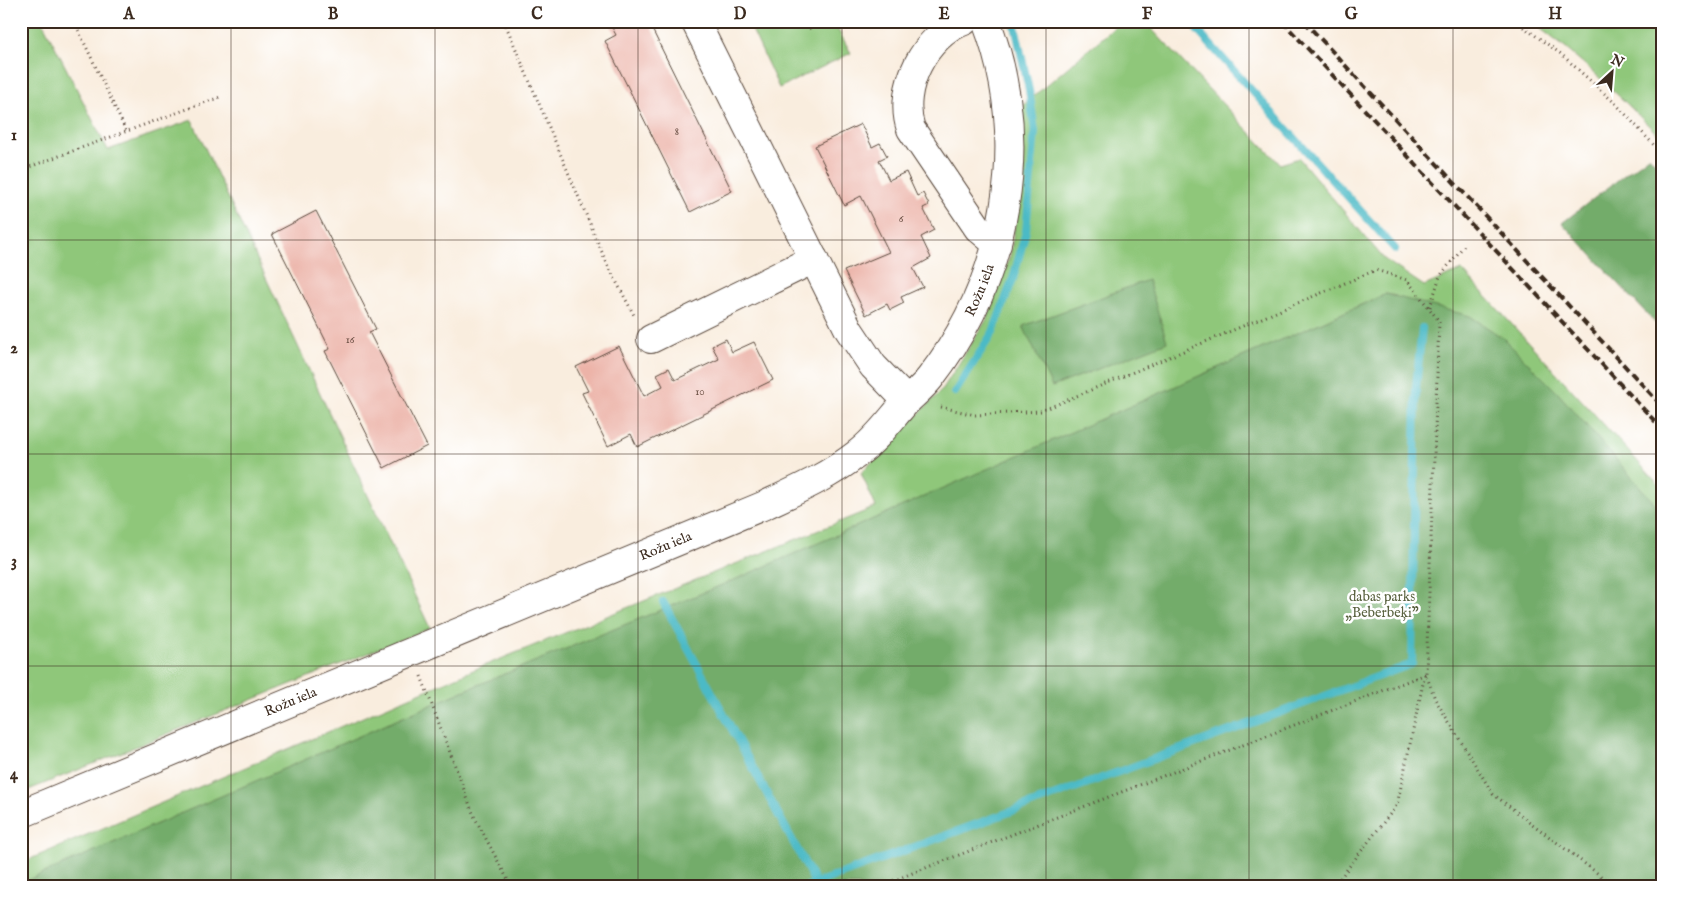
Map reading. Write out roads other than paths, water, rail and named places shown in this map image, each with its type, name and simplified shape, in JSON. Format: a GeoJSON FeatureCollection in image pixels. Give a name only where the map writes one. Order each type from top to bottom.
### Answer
{"type":"FeatureCollection","features":[{"type":"Feature","properties":{"kind":"street"},"geometry":{"type":"LineString","coordinates":[[694,21],[849,330],[873,366],[907,401]]}},
{"type":"Feature","properties":{"kind":"street"},"geometry":{"type":"LineString","coordinates":[[964,21],[944,32],[932,42],[921,59],[910,90],[909,121],[911,129],[978,228],[997,244]]}},
{"type":"Feature","properties":{"kind":"street","name":"Rožu iela"},"geometry":{"type":"LineString","coordinates":[[21,814],[765,505],[803,487],[857,454],[890,423],[907,401],[931,377],[964,326],[986,279],[997,244],[1007,199],[1010,131],[1004,85],[986,21]]}},
{"type":"Feature","properties":{"kind":"street"},"geometry":{"type":"LineString","coordinates":[[651,338],[814,259]]}},
{"type":"Feature","properties":{"kind":"waterway"},"geometry":{"type":"LineString","coordinates":[[955,392],[993,332],[1013,279],[1026,231],[1035,131],[1029,90],[1014,21]]}},
{"type":"Feature","properties":{"kind":"waterway"},"geometry":{"type":"LineString","coordinates":[[1189,21],[1395,249]]}},
{"type":"Feature","properties":{"kind":"waterway"},"geometry":{"type":"LineString","coordinates":[[808,886],[1412,664],[1416,387],[1422,328]]}},
{"type":"Feature","properties":{"kind":"waterway"},"geometry":{"type":"LineString","coordinates":[[663,602],[817,886]]}},
{"type":"Feature","properties":{"kind":"railway"},"geometry":{"type":"LineString","coordinates":[[1282,21],[1663,430]]}},
{"type":"Feature","properties":{"kind":"railway"},"geometry":{"type":"LineString","coordinates":[[1304,21],[1663,407]]}},
{"type":"Feature","properties":{"kind":"park label","name":"dabas parks „Beberbeķi”"},"geometry":{"type":"Point","coordinates":[1382,606]}}]}
